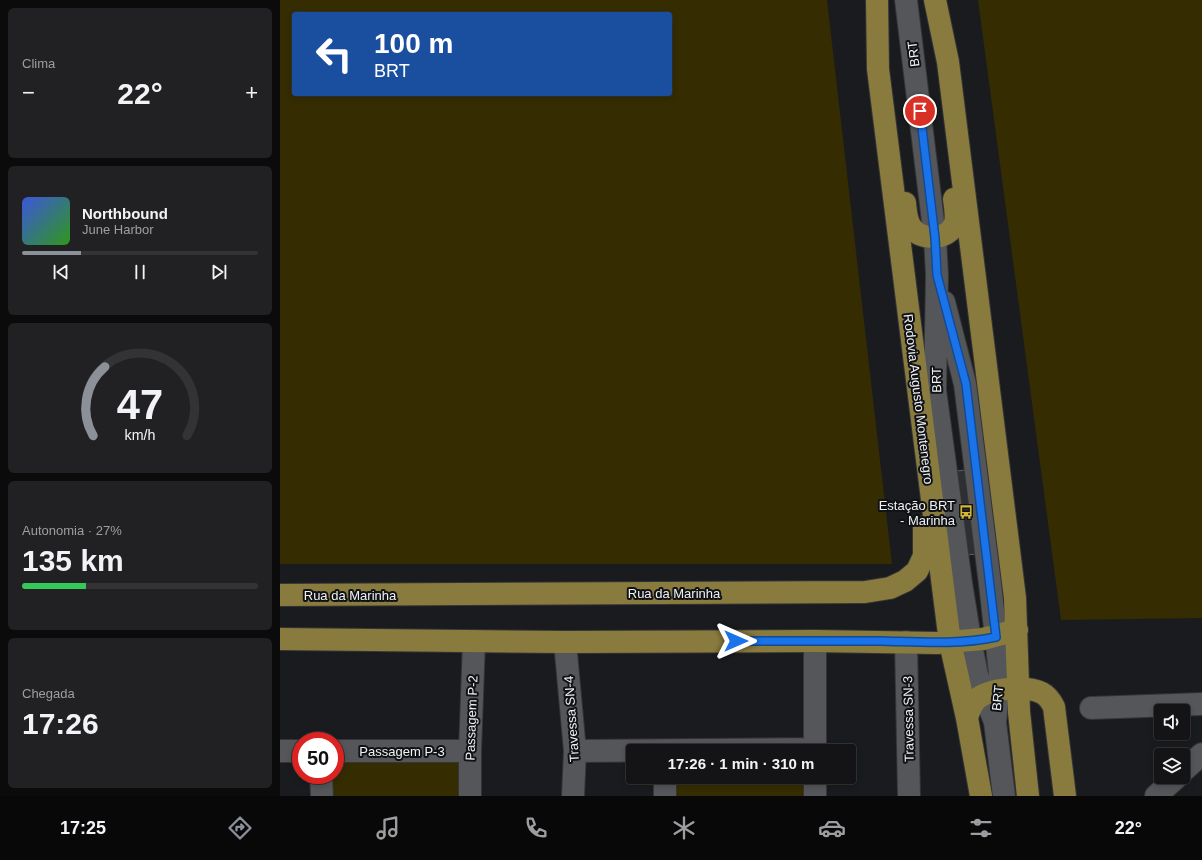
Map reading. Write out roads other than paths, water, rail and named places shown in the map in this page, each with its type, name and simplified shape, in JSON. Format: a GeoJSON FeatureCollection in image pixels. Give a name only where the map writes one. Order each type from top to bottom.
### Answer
{"type":"FeatureCollection","features":[{"type":"Feature","properties":{"kind":"main road","name":"Rodovia Augusto Montenegro"},"geometry":{"type":"LineString","coordinates":[[876,0],[878,69],[923,428],[960,642],[967,718],[980,796]]}},
{"type":"Feature","properties":{"kind":"main road"},"geometry":{"type":"LineString","coordinates":[[935,0],[948,62],[1013,582],[1000,691],[1028,796]]}},
{"type":"Feature","properties":{"kind":"main road"},"geometry":{"type":"LineString","coordinates":[[878,69],[893,93],[907,218],[911,228],[922,235],[935,238],[946,235],[954,225],[956,215],[941,91],[948,62]]}},
{"type":"Feature","properties":{"kind":"main road","name":"Rua da Marinha"},"geometry":{"type":"LineString","coordinates":[[280,595],[865,592],[890,588],[905,581],[917,571],[924,556],[923,428]]}},
{"type":"Feature","properties":{"kind":"main road"},"geometry":{"type":"LineString","coordinates":[[280,639],[565,642],[815,641],[937,643],[960,642],[1006,633]]}},
{"type":"Feature","properties":{"kind":"main road"},"geometry":{"type":"LineString","coordinates":[[967,718],[974,701],[1000,691],[1026,688],[1042,693],[1049,698],[1054,707],[1063,793]]}},
{"type":"Feature","properties":{"kind":"street","name":"BRT"},"geometry":{"type":"LineString","coordinates":[[906,0],[935,238],[937,275],[935,390],[961,583],[960,642],[977,675],[1000,691],[995,722],[1004,796]]}},
{"type":"Feature","properties":{"kind":"street","name":"BRT"},"geometry":{"type":"LineString","coordinates":[[937,275],[966,384],[1006,633]]}},
{"type":"Feature","properties":{"kind":"street","name":"Passagem P-2"},"geometry":{"type":"LineString","coordinates":[[470,796],[474,641]]}},
{"type":"Feature","properties":{"kind":"street"},"geometry":{"type":"LineString","coordinates":[[815,641],[815,744]]}},
{"type":"Feature","properties":{"kind":"street","name":"Travessa SN-4"},"geometry":{"type":"LineString","coordinates":[[565,642],[575,751],[573,796]]}},
{"type":"Feature","properties":{"kind":"street","name":"Travessa SN-3"},"geometry":{"type":"LineString","coordinates":[[906,642],[909,796]]}},
{"type":"Feature","properties":{"kind":"street"},"geometry":{"type":"LineString","coordinates":[[1091,708],[1202,704]]}},
{"type":"Feature","properties":{"kind":"street","name":"Passagem P-3"},"geometry":{"type":"LineString","coordinates":[[344,751],[470,750]]}},
{"type":"Feature","properties":{"kind":"street"},"geometry":{"type":"LineString","coordinates":[[575,751],[626,750]]}},
{"type":"Feature","properties":{"kind":"street"},"geometry":{"type":"LineString","coordinates":[[280,751],[292,751]]}},
{"type":"Feature","properties":{"kind":"street"},"geometry":{"type":"LineString","coordinates":[[1190,765],[1202,754]]}},
{"type":"Feature","properties":{"kind":"street"},"geometry":{"type":"LineString","coordinates":[[321,784],[322,796]]}},
{"type":"Feature","properties":{"kind":"street"},"geometry":{"type":"LineString","coordinates":[[665,784],[665,796]]}},
{"type":"Feature","properties":{"kind":"street"},"geometry":{"type":"LineString","coordinates":[[815,784],[815,796]]}},
{"type":"Feature","properties":{"kind":"street"},"geometry":{"type":"LineString","coordinates":[[1156,796],[1169,784]]}},
{"type":"Feature","properties":{"kind":"place","name":"Estação BRT - Marinha"},"geometry":{"type":"Point","coordinates":[966,512]}}]}
